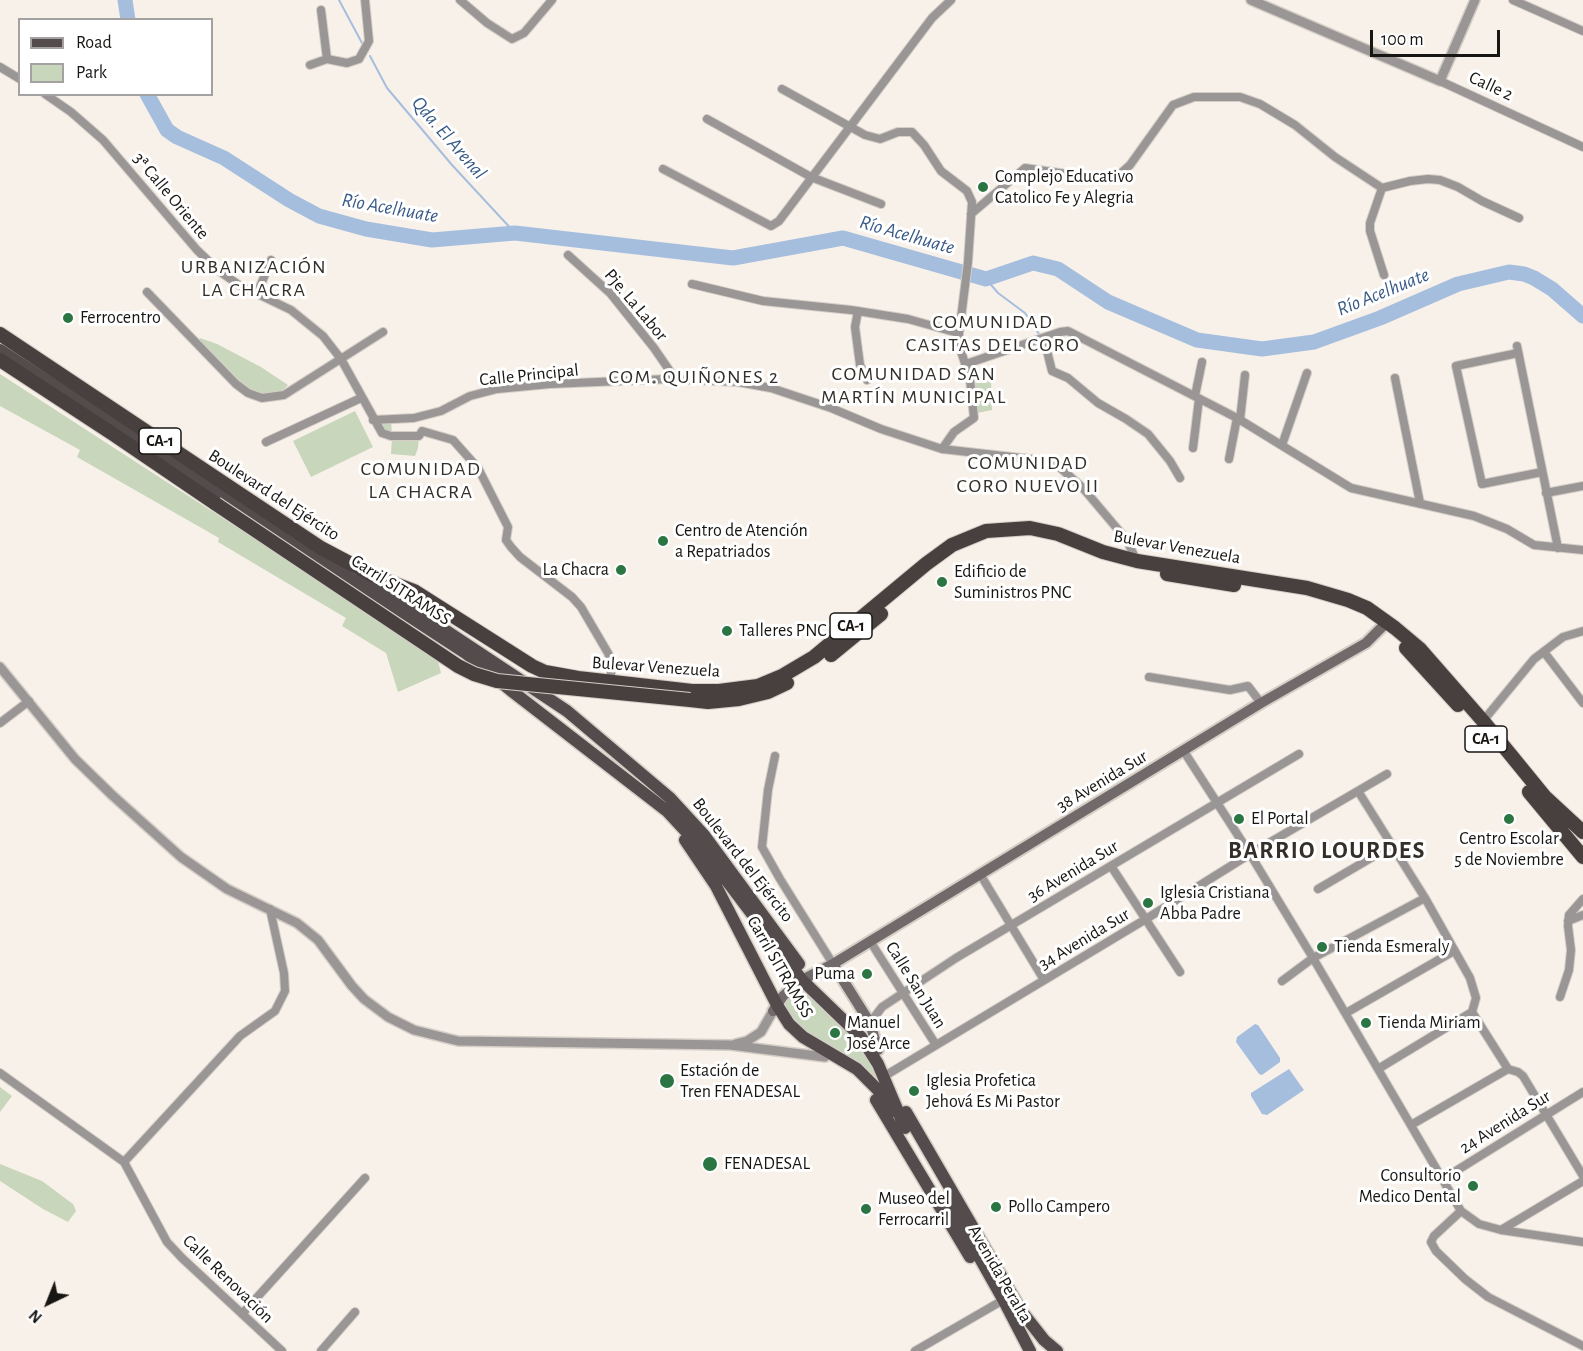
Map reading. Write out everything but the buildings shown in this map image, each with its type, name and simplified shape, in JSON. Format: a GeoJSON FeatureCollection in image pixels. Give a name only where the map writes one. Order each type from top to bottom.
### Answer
{"type":"FeatureCollection","features":[{"type":"Feature","properties":{"kind":"highway","name":"Boulevard del Ejército"},"geometry":{"type":"LineString","coordinates":[[0,334],[321,548]]}},
{"type":"Feature","properties":{"kind":"highway","name":"CA-1"},"geometry":{"type":"LineString","coordinates":[[0,360],[200,493]]}},
{"type":"Feature","properties":{"kind":"highway","name":"Bulevar Venezuela"},"geometry":{"type":"LineString","coordinates":[[200,493],[450,661],[474,674],[497,681],[708,702],[739,699],[768,692],[793,680],[826,659],[953,554],[978,543],[999,538],[1041,539],[1104,561],[1132,568],[1311,597],[1350,610],[1383,626],[1405,646],[1462,710],[1583,857]]}},
{"type":"Feature","properties":{"kind":"highway","name":"Bulevar Venezuela"},"geometry":{"type":"LineString","coordinates":[[321,548],[374,576],[414,591],[545,672],[692,691],[719,691],[758,686],[782,676],[818,655],[939,554],[964,539],[986,531],[1018,528],[1041,530],[1103,552],[1137,561],[1307,588],[1367,608],[1406,636],[1439,669],[1545,797],[1583,832]]}},
{"type":"Feature","properties":{"kind":"highway"},"geometry":{"type":"LineString","coordinates":[[1367,608],[1383,626],[1406,636]]}},
{"type":"Feature","properties":{"kind":"main road","name":"Carril SITRAMSS"},"geometry":{"type":"LineString","coordinates":[[0,350],[467,654],[667,811],[705,852],[805,979],[850,1025],[872,1052],[905,1128],[1030,1351]]}},
{"type":"Feature","properties":{"kind":"main road"},"geometry":{"type":"LineString","coordinates":[[0,367],[172,479],[200,493]]}},
{"type":"Feature","properties":{"kind":"main road","name":"Boulevard del Ejército"},"geometry":{"type":"LineString","coordinates":[[321,548],[567,711],[662,791],[695,823],[805,979]]}},
{"type":"Feature","properties":{"kind":"main road","name":"38 Avenida Sur"},"geometry":{"type":"LineString","coordinates":[[833,964],[1261,703],[1366,643],[1383,626]]}},
{"type":"Feature","properties":{"kind":"main road","name":"Carril SITRAMSS"},"geometry":{"type":"LineString","coordinates":[[650,798],[686,840],[716,886],[775,1008],[795,1032],[846,1061],[868,1078],[905,1128]]}},
{"type":"Feature","properties":{"kind":"main road"},"geometry":{"type":"LineString","coordinates":[[775,1008],[791,988],[833,964]]}},
{"type":"Feature","properties":{"kind":"main road","name":"Avenida Peralta"},"geometry":{"type":"LineString","coordinates":[[833,964],[870,1023],[888,1074],[915,1130],[1022,1312],[1044,1340],[1057,1351]]}},
{"type":"Feature","properties":{"kind":"main road","name":"Avenida Peralta"},"geometry":{"type":"LineString","coordinates":[[805,979],[859,1028],[878,1050]]}},
{"type":"Feature","properties":{"kind":"main road","name":"Avenida Peralta"},"geometry":{"type":"LineString","coordinates":[[775,1008],[777,1019],[798,1043],[848,1070],[874,1096],[1000,1301],[1023,1351]]}},
{"type":"Feature","properties":{"kind":"main road","name":"Carril SITRAMSS"},"geometry":{"type":"LineString","coordinates":[[1000,1301],[1046,1351]]}},
{"type":"Feature","properties":{"kind":"street"},"geometry":{"type":"LineString","coordinates":[[310,65],[327,59],[347,63],[359,59],[369,41],[365,0]]}},
{"type":"Feature","properties":{"kind":"street"},"geometry":{"type":"LineString","coordinates":[[460,0],[487,23],[512,39],[524,33],[552,0]]}},
{"type":"Feature","properties":{"kind":"street"},"geometry":{"type":"LineString","coordinates":[[663,169],[771,226],[779,221],[932,18],[951,0]]}},
{"type":"Feature","properties":{"kind":"street","name":"Calle 2"},"geometry":{"type":"LineString","coordinates":[[1251,0],[1264,3],[1583,147]]}},
{"type":"Feature","properties":{"kind":"street"},"geometry":{"type":"LineString","coordinates":[[1440,81],[1475,0]]}},
{"type":"Feature","properties":{"kind":"street"},"geometry":{"type":"LineString","coordinates":[[1513,0],[1583,31]]}},
{"type":"Feature","properties":{"kind":"street"},"geometry":{"type":"LineString","coordinates":[[321,10],[327,59]]}},
{"type":"Feature","properties":{"kind":"street"},"geometry":{"type":"LineString","coordinates":[[0,67],[18,78]]}},
{"type":"Feature","properties":{"kind":"street"},"geometry":{"type":"LineString","coordinates":[[782,88],[865,135],[880,139],[898,132],[912,132],[924,145],[941,171],[966,191],[972,202],[968,262],[958,342],[970,379],[974,418],[954,432],[942,449]]}},
{"type":"Feature","properties":{"kind":"street","name":"3ª Calle Oriente"},"geometry":{"type":"LineString","coordinates":[[48,96],[71,112],[103,140],[211,264],[230,279],[301,316],[323,336],[341,359],[380,431],[388,436],[419,436],[422,431],[453,440],[478,468],[508,527],[506,540],[511,547],[520,557],[572,597],[581,608],[608,652],[612,682]]}},
{"type":"Feature","properties":{"kind":"street"},"geometry":{"type":"LineString","coordinates":[[971,214],[1025,168],[1101,179],[1120,174],[1130,165],[1173,105],[1194,97],[1240,97],[1260,104],[1295,125],[1335,157],[1382,188],[1410,181],[1440,180],[1519,218]]}},
{"type":"Feature","properties":{"kind":"street"},"geometry":{"type":"LineString","coordinates":[[707,119],[811,177],[881,204]]}},
{"type":"Feature","properties":{"kind":"street"},"geometry":{"type":"LineString","coordinates":[[1382,188],[1373,213],[1370,231],[1384,275]]}},
{"type":"Feature","properties":{"kind":"street","name":"Pje. La Labor"},"geometry":{"type":"LineString","coordinates":[[568,255],[610,293],[654,348],[676,380]]}},
{"type":"Feature","properties":{"kind":"street"},"geometry":{"type":"LineString","coordinates":[[257,294],[271,260]]}},
{"type":"Feature","properties":{"kind":"street"},"geometry":{"type":"LineString","coordinates":[[692,284],[763,301],[908,319],[958,333]]}},
{"type":"Feature","properties":{"kind":"street"},"geometry":{"type":"LineString","coordinates":[[147,292],[236,384],[256,397],[268,399],[284,395],[383,332]]}},
{"type":"Feature","properties":{"kind":"street"},"geometry":{"type":"LineString","coordinates":[[858,311],[855,327],[860,365],[867,380]]}},
{"type":"Feature","properties":{"kind":"street"},"geometry":{"type":"LineString","coordinates":[[966,364],[1062,331],[1070,332],[1238,419],[1352,488],[1420,502],[1480,518],[1507,529],[1534,545],[1583,550]]}},
{"type":"Feature","properties":{"kind":"street"},"geometry":{"type":"LineString","coordinates":[[1044,339],[1052,371],[1068,378],[1098,403],[1148,434],[1170,461],[1180,478]]}},
{"type":"Feature","properties":{"kind":"street"},"geometry":{"type":"LineString","coordinates":[[1542,472],[1482,484],[1456,366],[1518,349],[1558,548]]}},
{"type":"Feature","properties":{"kind":"street"},"geometry":{"type":"LineString","coordinates":[[1193,448],[1202,362]]}},
{"type":"Feature","properties":{"kind":"street"},"geometry":{"type":"LineString","coordinates":[[1282,445],[1306,373]]}},
{"type":"Feature","properties":{"kind":"street"},"geometry":{"type":"LineString","coordinates":[[1229,459],[1245,375]]}},
{"type":"Feature","properties":{"kind":"street"},"geometry":{"type":"LineString","coordinates":[[1395,378],[1420,502]]}},
{"type":"Feature","properties":{"kind":"street","name":"Calle Principal"},"geometry":{"type":"LineString","coordinates":[[373,420],[414,418],[441,411],[470,396],[497,389],[565,383],[676,380],[738,382],[771,388],[942,449],[1039,460],[1058,466],[1082,487],[1126,539],[1137,561]]}},
{"type":"Feature","properties":{"kind":"street"},"geometry":{"type":"LineString","coordinates":[[266,442],[361,398]]}},
{"type":"Feature","properties":{"kind":"street"},"geometry":{"type":"LineString","coordinates":[[1546,493],[1583,486]]}},
{"type":"Feature","properties":{"kind":"street"},"geometry":{"type":"LineString","coordinates":[[1483,721],[1534,658],[1563,637],[1583,631]]}},
{"type":"Feature","properties":{"kind":"street"},"geometry":{"type":"LineString","coordinates":[[1544,651],[1583,703]]}},
{"type":"Feature","properties":{"kind":"street"},"geometry":{"type":"LineString","coordinates":[[0,667],[75,759],[181,857],[227,889],[297,923],[318,940],[352,987],[376,1009],[414,1030],[458,1041],[730,1045],[825,1057]]}},
{"type":"Feature","properties":{"kind":"street"},"geometry":{"type":"LineString","coordinates":[[1149,677],[1230,690],[1248,686],[1261,703]]}},
{"type":"Feature","properties":{"kind":"street"},"geometry":{"type":"LineString","coordinates":[[0,723],[29,701]]}},
{"type":"Feature","properties":{"kind":"street"},"geometry":{"type":"LineString","coordinates":[[1183,750],[1313,958],[1461,1211],[1479,1224],[1501,1230],[1583,1242]]}},
{"type":"Feature","properties":{"kind":"street","name":"36 Avenida Sur"},"geometry":{"type":"LineString","coordinates":[[870,1023],[882,1007],[903,993],[1010,926],[1299,754]]}},
{"type":"Feature","properties":{"kind":"street"},"geometry":{"type":"LineString","coordinates":[[775,756],[768,790],[762,847],[833,964]]}},
{"type":"Feature","properties":{"kind":"street","name":"34 Avenida Sur"},"geometry":{"type":"LineString","coordinates":[[888,1074],[1250,854],[1387,774]]}},
{"type":"Feature","properties":{"kind":"street"},"geometry":{"type":"LineString","coordinates":[[1358,791],[1425,898],[1472,980],[1476,998],[1472,1012],[1378,1069]]}},
{"type":"Feature","properties":{"kind":"street"},"geometry":{"type":"LineString","coordinates":[[1318,889],[1393,845]]}},
{"type":"Feature","properties":{"kind":"street"},"geometry":{"type":"LineString","coordinates":[[1111,866],[1180,972]]}},
{"type":"Feature","properties":{"kind":"street"},"geometry":{"type":"LineString","coordinates":[[980,874],[1044,980]]}},
{"type":"Feature","properties":{"kind":"street"},"geometry":{"type":"LineString","coordinates":[[1282,981],[1313,958],[1425,898]]}},
{"type":"Feature","properties":{"kind":"street"},"geometry":{"type":"LineString","coordinates":[[1560,997],[1569,969],[1571,950],[1568,921],[1571,912],[1583,899]]}},
{"type":"Feature","properties":{"kind":"street"},"geometry":{"type":"LineString","coordinates":[[0,1073],[124,1162],[240,1036],[275,1011],[285,991],[284,973],[270,909]]}},
{"type":"Feature","properties":{"kind":"street"},"geometry":{"type":"LineString","coordinates":[[1568,921],[1583,915]]}},
{"type":"Feature","properties":{"kind":"street","name":"Calle San Juan"},"geometry":{"type":"LineString","coordinates":[[870,940],[936,1045]]}},
{"type":"Feature","properties":{"kind":"street"},"geometry":{"type":"LineString","coordinates":[[1346,1013],[1454,951]]}},
{"type":"Feature","properties":{"kind":"street"},"geometry":{"type":"LineString","coordinates":[[730,1045],[747,1041],[761,1032],[775,1008]]}},
{"type":"Feature","properties":{"kind":"street"},"geometry":{"type":"LineString","coordinates":[[1472,1012],[1508,1069],[1518,1072],[1523,1077],[1583,1176]]}},
{"type":"Feature","properties":{"kind":"street"},"geometry":{"type":"LineString","coordinates":[[1411,1125],[1508,1069]]}},
{"type":"Feature","properties":{"kind":"street","name":"24 Avenida Sur"},"geometry":{"type":"LineString","coordinates":[[1443,1179],[1583,1092]]}},
{"type":"Feature","properties":{"kind":"street","name":"Calle Renovación"},"geometry":{"type":"LineString","coordinates":[[124,1162],[167,1242],[282,1351]]}},
{"type":"Feature","properties":{"kind":"street"},"geometry":{"type":"LineString","coordinates":[[242,1314],[365,1178]]}},
{"type":"Feature","properties":{"kind":"street"},"geometry":{"type":"LineString","coordinates":[[1501,1230],[1583,1181]]}},
{"type":"Feature","properties":{"kind":"street"},"geometry":{"type":"LineString","coordinates":[[1461,1211],[1434,1236],[1431,1242],[1436,1251],[1488,1297],[1583,1346]]}},
{"type":"Feature","properties":{"kind":"street"},"geometry":{"type":"LineString","coordinates":[[915,1351],[1000,1301]]}},
{"type":"Feature","properties":{"kind":"street"},"geometry":{"type":"LineString","coordinates":[[321,1351],[355,1312]]}},
{"type":"Feature","properties":{"kind":"green space"},"geometry":{"type":"Polygon","coordinates":[[[200,338],[217,344],[261,367],[288,385],[278,395],[262,398],[248,393],[197,342],[200,338]]]}},
{"type":"Feature","properties":{"kind":"green space"},"geometry":{"type":"Polygon","coordinates":[[[0,374],[437,657],[441,673],[398,692],[386,653],[342,626],[346,618],[218,542],[219,538],[77,457],[80,450],[0,406],[0,374]]]}},
{"type":"Feature","properties":{"kind":"green space"},"geometry":{"type":"Polygon","coordinates":[[[991,381],[992,410],[977,413],[972,383],[991,381]]]}},
{"type":"Feature","properties":{"kind":"green space"},"geometry":{"type":"Polygon","coordinates":[[[355,411],[373,447],[311,477],[293,441],[355,411]]]}},
{"type":"Feature","properties":{"kind":"green space"},"geometry":{"type":"Polygon","coordinates":[[[373,420],[391,420],[392,436],[373,420]]]}},
{"type":"Feature","properties":{"kind":"green space"},"geometry":{"type":"Polygon","coordinates":[[[392,436],[419,436],[415,456],[391,454],[392,436]]]}},
{"type":"Feature","properties":{"kind":"green space"},"geometry":{"type":"Polygon","coordinates":[[[800,988],[803,988],[858,1037],[891,1102],[802,1034],[785,1009],[786,1001],[800,988]]]}},
{"type":"Feature","properties":{"kind":"green space"},"geometry":{"type":"Polygon","coordinates":[[[0,1087],[12,1096],[0,1112],[0,1087]]]}},
{"type":"Feature","properties":{"kind":"green space"},"geometry":{"type":"Polygon","coordinates":[[[0,1164],[42,1181],[73,1204],[76,1211],[68,1222],[0,1181],[0,1164]]]}},
{"type":"Feature","properties":{"kind":"water"},"geometry":{"type":"Polygon","coordinates":[[[1255,1024],[1258,1025],[1280,1058],[1280,1062],[1262,1075],[1236,1042],[1237,1037],[1255,1024]]]}},
{"type":"Feature","properties":{"kind":"water"},"geometry":{"type":"Polygon","coordinates":[[[1289,1069],[1304,1090],[1267,1115],[1262,1114],[1251,1093],[1289,1069]]]}},
{"type":"Feature","properties":{"kind":"waterway","name":"Río Acelhuate"},"geometry":{"type":"LineString","coordinates":[[125,0],[128,18]]}},
{"type":"Feature","properties":{"kind":"waterway","name":"Qda. El Arenal"},"geometry":{"type":"LineString","coordinates":[[339,0],[362,43]]}},
{"type":"Feature","properties":{"kind":"waterway","name":"Qda. El Arenal"},"geometry":{"type":"LineString","coordinates":[[370,56],[387,88],[452,165],[515,233]]}},
{"type":"Feature","properties":{"kind":"waterway","name":"Río Acelhuate"},"geometry":{"type":"LineString","coordinates":[[148,96],[167,130],[177,137],[224,158],[289,200],[319,216],[366,229],[432,240],[515,233],[733,258],[843,238],[986,279],[1033,263],[1058,269],[1108,302],[1197,340],[1262,349],[1314,342],[1380,318],[1458,284],[1509,272],[1534,278],[1552,289],[1583,316]]}},
{"type":"Feature","properties":{"kind":"waterway"},"geometry":{"type":"LineString","coordinates":[[986,279],[998,293],[1025,313],[1039,334]]}},
{"type":"Feature","properties":{"kind":"place","name":"Complejo Educativo Catolico Fe y Alegria"},"geometry":{"type":"Point","coordinates":[983,187]}},
{"type":"Feature","properties":{"kind":"place","name":"Ferrocentro"},"geometry":{"type":"Point","coordinates":[68,318]}},
{"type":"Feature","properties":{"kind":"place","name":"Centro de Atención a Repatriados"},"geometry":{"type":"Point","coordinates":[663,541]}},
{"type":"Feature","properties":{"kind":"place","name":"La Chacra"},"geometry":{"type":"Point","coordinates":[621,570]}},
{"type":"Feature","properties":{"kind":"place","name":"Edificio de Suministros PNC"},"geometry":{"type":"Point","coordinates":[942,582]}},
{"type":"Feature","properties":{"kind":"place","name":"Talleres PNC"},"geometry":{"type":"Point","coordinates":[727,631]}},
{"type":"Feature","properties":{"kind":"place","name":"El Portal"},"geometry":{"type":"Point","coordinates":[1239,819]}},
{"type":"Feature","properties":{"kind":"place","name":"Centro Escolar 5 de Noviembre"},"geometry":{"type":"Point","coordinates":[1509,819]}},
{"type":"Feature","properties":{"kind":"place","name":"Iglesia Cristiana Abba Padre"},"geometry":{"type":"Point","coordinates":[1148,903]}},
{"type":"Feature","properties":{"kind":"place","name":"Tienda Esmeraly"},"geometry":{"type":"Point","coordinates":[1322,947]}},
{"type":"Feature","properties":{"kind":"place","name":"Puma"},"geometry":{"type":"Point","coordinates":[867,974]}},
{"type":"Feature","properties":{"kind":"place","name":"Tienda Miriam"},"geometry":{"type":"Point","coordinates":[1366,1023]}},
{"type":"Feature","properties":{"kind":"place","name":"Manuel José Arce"},"geometry":{"type":"Point","coordinates":[835,1033]}},
{"type":"Feature","properties":{"kind":"place","name":"Estación de Tren FENADESAL"},"geometry":{"type":"Point","coordinates":[667,1081]}},
{"type":"Feature","properties":{"kind":"place","name":"Iglesia Profetica Jehová Es Mi Pastor"},"geometry":{"type":"Point","coordinates":[914,1091]}},
{"type":"Feature","properties":{"kind":"place","name":"FENADESAL"},"geometry":{"type":"Point","coordinates":[710,1164]}},
{"type":"Feature","properties":{"kind":"place","name":"Consultorio Medico Dental"},"geometry":{"type":"Point","coordinates":[1473,1186]}},
{"type":"Feature","properties":{"kind":"place","name":"Pollo Campero"},"geometry":{"type":"Point","coordinates":[996,1207]}},
{"type":"Feature","properties":{"kind":"place","name":"Museo del Ferrocarril"},"geometry":{"type":"Point","coordinates":[866,1209]}},
{"type":"Feature","properties":{"kind":"district","name":"URBANIZACIÓN LA CHACRA"},"geometry":{"type":"Point","coordinates":[254,278]}},
{"type":"Feature","properties":{"kind":"district","name":"COMUNIDAD CASITAS DEL CORO"},"geometry":{"type":"Point","coordinates":[993,334]}},
{"type":"Feature","properties":{"kind":"district","name":"COM. QUIÑONES 2"},"geometry":{"type":"Point","coordinates":[694,377]}},
{"type":"Feature","properties":{"kind":"district","name":"COMUNIDAD SAN MARTÍN MUNICIPAL"},"geometry":{"type":"Point","coordinates":[914,386]}},
{"type":"Feature","properties":{"kind":"district","name":"COMUNIDAD CORO NUEVO II"},"geometry":{"type":"Point","coordinates":[1028,474]}},
{"type":"Feature","properties":{"kind":"district","name":"COMUNIDAD LA CHACRA"},"geometry":{"type":"Point","coordinates":[421,480]}},
{"type":"Feature","properties":{"kind":"district","name":"BARRIO LOURDES"},"geometry":{"type":"Point","coordinates":[1327,851]}}]}
